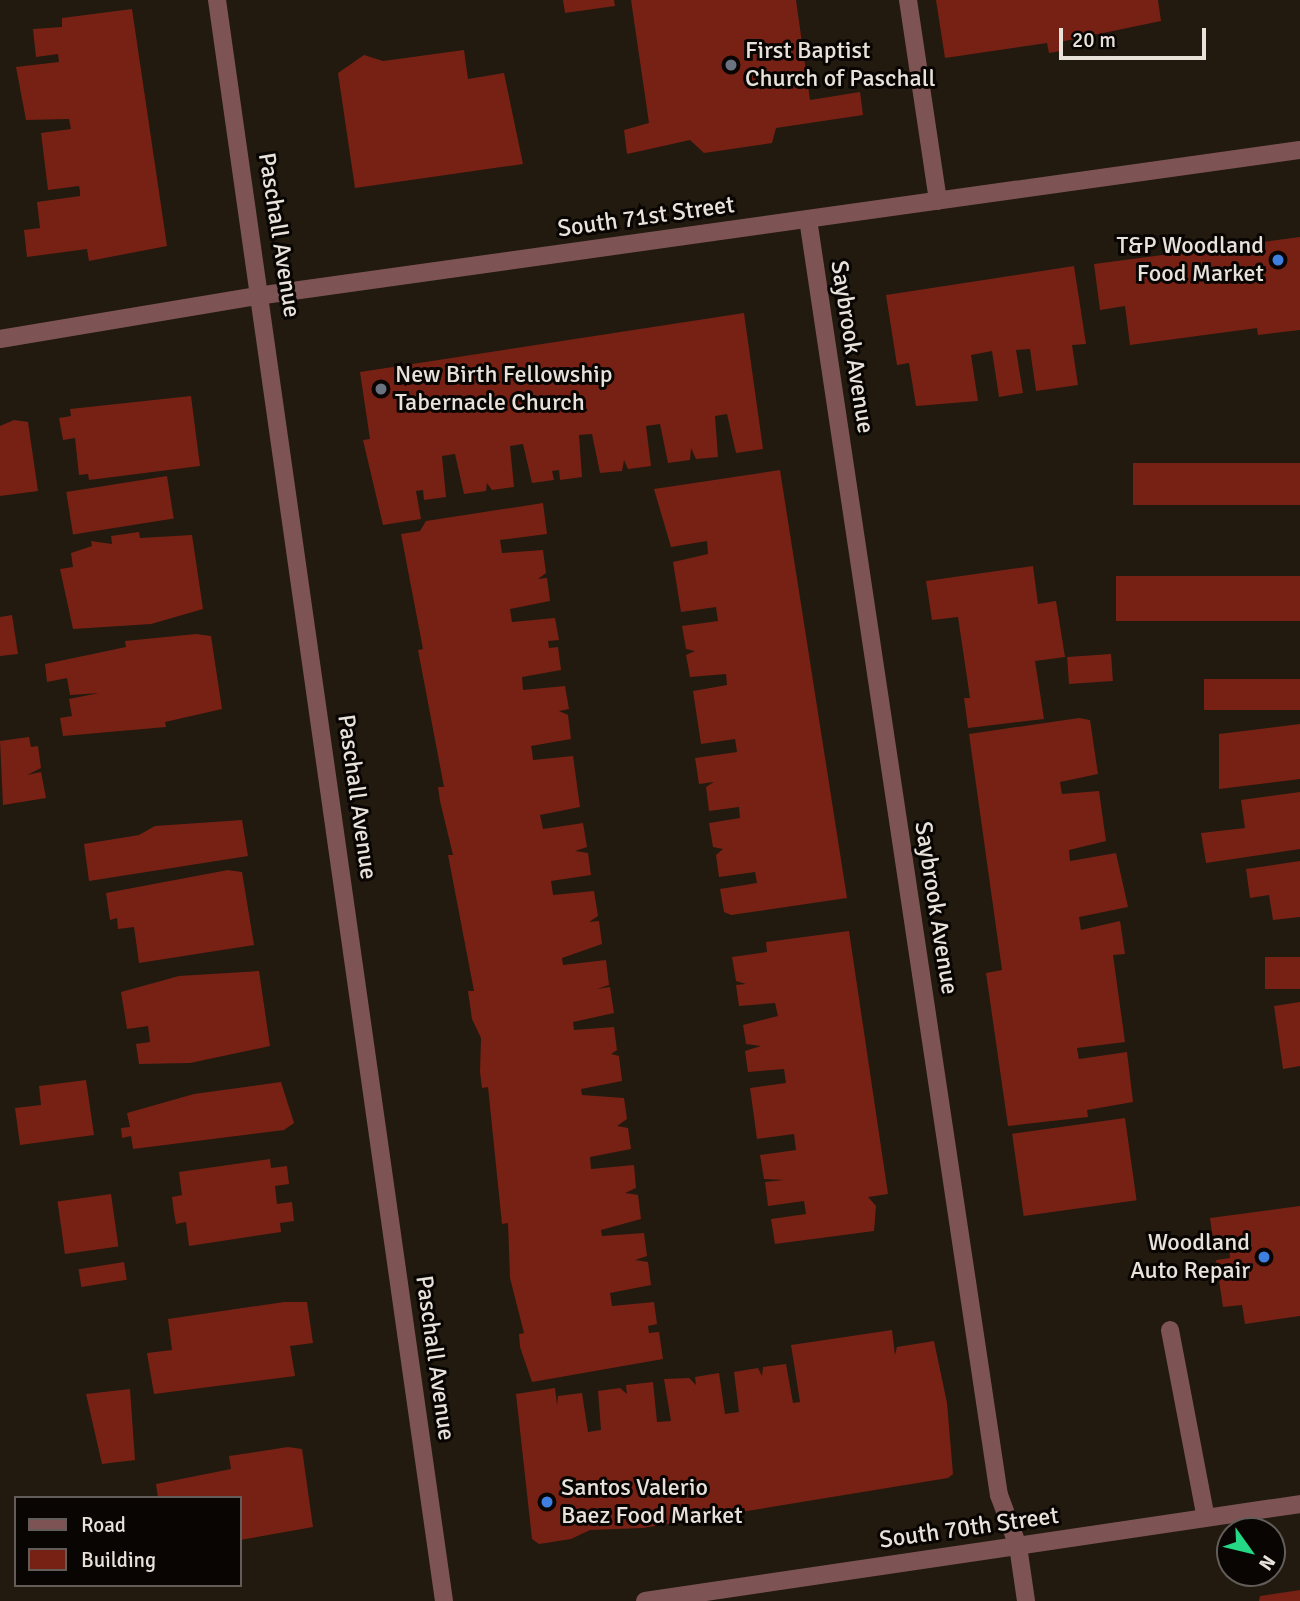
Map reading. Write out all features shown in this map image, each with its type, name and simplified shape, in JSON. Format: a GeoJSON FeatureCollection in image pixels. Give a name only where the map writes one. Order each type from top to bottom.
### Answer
{"type":"FeatureCollection","features":[{"type":"Feature","properties":{"kind":"street","name":"Paschall Avenue"},"geometry":{"type":"LineString","coordinates":[[217,0],[264,295],[444,1601]]}},
{"type":"Feature","properties":{"kind":"street"},"geometry":{"type":"LineString","coordinates":[[908,0],[937,201]]}},
{"type":"Feature","properties":{"kind":"street","name":"South 71st Street"},"geometry":{"type":"LineString","coordinates":[[0,339],[264,295],[1300,150]]}},
{"type":"Feature","properties":{"kind":"street","name":"Saybrook Avenue"},"geometry":{"type":"LineString","coordinates":[[808,219],[999,1495],[1017,1546],[1026,1601]]}},
{"type":"Feature","properties":{"kind":"street"},"geometry":{"type":"LineString","coordinates":[[1170,1330],[1206,1518]]}},
{"type":"Feature","properties":{"kind":"street","name":"South 70th Street"},"geometry":{"type":"LineString","coordinates":[[645,1601],[1300,1504]]}},
{"type":"Feature","properties":{"kind":"building"},"geometry":{"type":"Polygon","coordinates":[[[563,0],[614,0],[615,6],[565,13],[563,0]]]}},
{"type":"Feature","properties":{"kind":"building"},"geometry":{"type":"Polygon","coordinates":[[[631,0],[796,0],[810,100],[860,92],[863,115],[776,128],[772,143],[704,153],[690,140],[627,154],[624,130],[649,123],[631,0]]]}},
{"type":"Feature","properties":{"kind":"building"},"geometry":{"type":"Polygon","coordinates":[[[936,0],[1158,0],[1161,21],[1060,42],[1061,51],[1049,53],[1047,43],[945,58],[936,0]]]}},
{"type":"Feature","properties":{"kind":"building"},"geometry":{"type":"Polygon","coordinates":[[[132,9],[167,246],[89,261],[87,249],[27,257],[24,230],[40,228],[37,202],[80,196],[80,191],[79,186],[48,190],[41,133],[71,129],[69,119],[26,120],[16,67],[59,62],[58,54],[36,57],[33,29],[62,27],[62,18],[132,9]]]}},
{"type":"Feature","properties":{"kind":"building"},"geometry":{"type":"Polygon","coordinates":[[[464,50],[468,79],[504,73],[523,164],[355,188],[338,73],[364,55],[383,61],[464,50]]]}},
{"type":"Feature","properties":{"kind":"building"},"geometry":{"type":"Polygon","coordinates":[[[1300,237],[1300,330],[1258,335],[1257,328],[1130,345],[1125,306],[1100,310],[1094,264],[1300,237]]]}},
{"type":"Feature","properties":{"kind":"building"},"geometry":{"type":"Polygon","coordinates":[[[1074,266],[1086,344],[1072,345],[1078,385],[1036,391],[1030,349],[1016,350],[1023,393],[999,397],[992,351],[971,355],[978,401],[916,406],[909,363],[897,365],[886,295],[1074,266]]]}},
{"type":"Feature","properties":{"kind":"building"},"geometry":{"type":"Polygon","coordinates":[[[744,313],[763,449],[736,453],[727,414],[715,416],[718,457],[696,459],[691,448],[690,460],[668,463],[660,424],[646,426],[651,466],[628,469],[624,460],[622,471],[600,473],[592,434],[579,435],[582,477],[560,480],[559,470],[552,471],[554,480],[532,483],[523,444],[510,446],[514,487],[492,490],[487,483],[486,491],[464,494],[455,454],[442,456],[446,497],[424,500],[423,490],[416,491],[421,519],[383,525],[363,440],[370,439],[360,372],[744,313]]]}},
{"type":"Feature","properties":{"kind":"building"},"geometry":{"type":"Polygon","coordinates":[[[191,396],[200,466],[89,480],[88,474],[79,475],[75,438],[63,440],[59,418],[71,416],[70,409],[191,396]]]}},
{"type":"Feature","properties":{"kind":"building"},"geometry":{"type":"Polygon","coordinates":[[[14,420],[28,422],[38,491],[0,496],[0,426],[14,420]]]}},
{"type":"Feature","properties":{"kind":"building"},"geometry":{"type":"Polygon","coordinates":[[[1133,463],[1300,463],[1300,505],[1133,505],[1133,463]]]}},
{"type":"Feature","properties":{"kind":"building"},"geometry":{"type":"Polygon","coordinates":[[[780,470],[847,898],[731,915],[724,912],[720,889],[757,883],[755,872],[719,877],[716,855],[723,849],[713,847],[709,823],[740,818],[739,807],[709,811],[706,787],[714,782],[699,784],[695,758],[737,752],[735,739],[701,744],[693,691],[727,685],[726,674],[690,677],[686,655],[695,651],[686,649],[682,626],[718,621],[716,607],[681,612],[673,562],[708,554],[707,541],[671,547],[654,489],[780,470]]]}},
{"type":"Feature","properties":{"kind":"building"},"geometry":{"type":"Polygon","coordinates":[[[167,476],[174,518],[73,534],[66,492],[167,476]]]}},
{"type":"Feature","properties":{"kind":"building"},"geometry":{"type":"Polygon","coordinates":[[[543,503],[547,534],[500,540],[502,553],[543,550],[546,573],[538,579],[547,578],[550,601],[510,609],[512,622],[555,618],[559,640],[548,641],[549,648],[558,647],[561,670],[522,677],[523,690],[565,686],[569,709],[559,711],[568,715],[571,739],[531,746],[533,760],[573,756],[580,807],[540,815],[543,829],[583,823],[587,847],[575,851],[588,853],[591,875],[551,881],[553,895],[594,891],[598,916],[589,922],[599,921],[602,944],[562,958],[563,965],[606,960],[609,985],[597,989],[610,987],[614,1013],[573,1022],[574,1030],[614,1027],[617,1050],[611,1054],[619,1056],[622,1081],[581,1089],[582,1095],[624,1098],[627,1119],[617,1126],[628,1128],[631,1149],[590,1157],[591,1169],[634,1165],[636,1188],[625,1193],[638,1195],[641,1219],[601,1230],[602,1236],[644,1233],[647,1256],[635,1260],[648,1262],[651,1285],[610,1293],[612,1306],[654,1302],[657,1324],[648,1326],[649,1333],[659,1332],[663,1359],[532,1382],[520,1347],[519,1334],[524,1333],[510,1278],[508,1223],[502,1224],[488,1087],[482,1088],[481,1038],[472,1019],[468,991],[474,991],[448,855],[453,855],[438,787],[444,787],[418,650],[423,649],[401,534],[420,531],[426,521],[543,503]]]}},
{"type":"Feature","properties":{"kind":"building"},"geometry":{"type":"Polygon","coordinates":[[[139,532],[140,538],[192,535],[203,609],[151,624],[73,629],[60,569],[73,567],[71,553],[92,546],[91,541],[112,544],[111,536],[139,532]]]}},
{"type":"Feature","properties":{"kind":"building"},"geometry":{"type":"Polygon","coordinates":[[[1033,566],[1038,604],[1056,601],[1065,657],[1035,661],[1044,719],[968,728],[964,698],[970,698],[958,617],[932,620],[926,581],[1033,566]]]}},
{"type":"Feature","properties":{"kind":"building"},"geometry":{"type":"Polygon","coordinates":[[[1116,576],[1300,576],[1300,621],[1116,621],[1116,576]]]}},
{"type":"Feature","properties":{"kind":"building"},"geometry":{"type":"Polygon","coordinates":[[[12,615],[18,654],[0,656],[0,617],[12,615]]]}},
{"type":"Feature","properties":{"kind":"building"},"geometry":{"type":"Polygon","coordinates":[[[196,634],[211,636],[222,709],[165,722],[166,727],[63,736],[60,718],[72,716],[69,699],[99,693],[70,695],[67,678],[47,682],[45,664],[126,647],[125,641],[196,634]]]}},
{"type":"Feature","properties":{"kind":"building"},"geometry":{"type":"Polygon","coordinates":[[[1111,654],[1113,681],[1069,684],[1067,657],[1111,654]]]}},
{"type":"Feature","properties":{"kind":"building"},"geometry":{"type":"Polygon","coordinates":[[[1204,679],[1300,679],[1300,710],[1204,710],[1204,679]]]}},
{"type":"Feature","properties":{"kind":"building"},"geometry":{"type":"Polygon","coordinates":[[[1079,718],[1090,720],[1098,774],[1060,782],[1062,794],[1099,791],[1106,841],[1069,850],[1070,861],[1116,853],[1128,907],[1079,917],[1081,930],[1120,921],[1125,954],[1113,955],[1125,1042],[1077,1048],[1079,1059],[1127,1052],[1133,1102],[1087,1110],[1088,1117],[1008,1126],[986,973],[1002,970],[969,734],[1079,718]]]}},
{"type":"Feature","properties":{"kind":"building"},"geometry":{"type":"Polygon","coordinates":[[[1300,724],[1300,779],[1219,789],[1219,734],[1300,724]]]}},
{"type":"Feature","properties":{"kind":"building"},"geometry":{"type":"Polygon","coordinates":[[[29,737],[31,747],[38,746],[41,768],[27,775],[41,772],[46,798],[3,805],[0,741],[29,737]]]}},
{"type":"Feature","properties":{"kind":"building"},"geometry":{"type":"Polygon","coordinates":[[[1300,792],[1300,849],[1206,863],[1201,833],[1245,828],[1241,800],[1300,792]]]}},
{"type":"Feature","properties":{"kind":"building"},"geometry":{"type":"Polygon","coordinates":[[[242,820],[248,856],[89,881],[84,844],[139,835],[155,826],[242,820]]]}},
{"type":"Feature","properties":{"kind":"building"},"geometry":{"type":"Polygon","coordinates":[[[1300,861],[1300,917],[1273,920],[1269,895],[1250,898],[1246,869],[1300,861]]]}},
{"type":"Feature","properties":{"kind":"building"},"geometry":{"type":"Polygon","coordinates":[[[228,870],[242,872],[254,945],[139,963],[134,927],[118,929],[117,918],[110,920],[106,893],[228,870]]]}},
{"type":"Feature","properties":{"kind":"building"},"geometry":{"type":"Polygon","coordinates":[[[849,931],[888,1194],[868,1197],[876,1206],[874,1231],[775,1244],[771,1219],[806,1214],[804,1201],[768,1206],[765,1182],[784,1180],[764,1179],[760,1155],[796,1150],[794,1134],[757,1139],[750,1088],[786,1083],[784,1069],[748,1072],[745,1051],[761,1046],[746,1044],[743,1025],[778,1016],[775,1003],[739,1006],[736,985],[746,984],[736,981],[732,957],[767,952],[766,942],[849,931]]]}},
{"type":"Feature","properties":{"kind":"building"},"geometry":{"type":"Polygon","coordinates":[[[1265,957],[1300,957],[1300,989],[1265,989],[1265,957]]]}},
{"type":"Feature","properties":{"kind":"building"},"geometry":{"type":"Polygon","coordinates":[[[259,971],[270,1046],[190,1063],[139,1064],[136,1044],[150,1042],[148,1026],[127,1029],[121,992],[179,976],[259,971]]]}},
{"type":"Feature","properties":{"kind":"building"},"geometry":{"type":"Polygon","coordinates":[[[1300,1002],[1300,1066],[1283,1069],[1274,1006],[1300,1002]]]}},
{"type":"Feature","properties":{"kind":"building"},"geometry":{"type":"Polygon","coordinates":[[[86,1080],[94,1135],[20,1145],[15,1108],[41,1105],[39,1086],[86,1080]]]}},
{"type":"Feature","properties":{"kind":"building"},"geometry":{"type":"Polygon","coordinates":[[[281,1082],[294,1123],[284,1130],[133,1149],[131,1136],[122,1138],[121,1128],[130,1127],[127,1113],[194,1094],[281,1082]]]}},
{"type":"Feature","properties":{"kind":"building"},"geometry":{"type":"Polygon","coordinates":[[[1125,1118],[1137,1200],[1024,1216],[1012,1134],[1125,1118]]]}},
{"type":"Feature","properties":{"kind":"building"},"geometry":{"type":"Polygon","coordinates":[[[270,1159],[271,1168],[287,1166],[289,1184],[275,1186],[277,1204],[292,1202],[294,1221],[280,1223],[281,1232],[189,1246],[186,1222],[176,1224],[174,1213],[172,1197],[182,1195],[179,1172],[270,1159]]]}},
{"type":"Feature","properties":{"kind":"building"},"geometry":{"type":"Polygon","coordinates":[[[111,1194],[118,1246],[65,1254],[58,1202],[111,1194]]]}},
{"type":"Feature","properties":{"kind":"building"},"geometry":{"type":"Polygon","coordinates":[[[1300,1206],[1300,1316],[1245,1324],[1242,1305],[1223,1307],[1216,1260],[1230,1258],[1229,1246],[1214,1247],[1210,1218],[1300,1206]]]}},
{"type":"Feature","properties":{"kind":"building"},"geometry":{"type":"Polygon","coordinates":[[[124,1262],[127,1280],[81,1287],[79,1269],[124,1262]]]}},
{"type":"Feature","properties":{"kind":"building"},"geometry":{"type":"Polygon","coordinates":[[[284,1302],[307,1302],[313,1343],[290,1346],[295,1376],[154,1394],[147,1353],[172,1350],[168,1319],[284,1302]]]}},
{"type":"Feature","properties":{"kind":"building"},"geometry":{"type":"Polygon","coordinates":[[[892,1330],[895,1355],[897,1347],[934,1341],[947,1403],[953,1474],[948,1478],[643,1528],[590,1530],[571,1539],[539,1544],[532,1539],[516,1394],[555,1388],[557,1405],[558,1396],[582,1393],[588,1432],[601,1430],[598,1391],[620,1388],[627,1394],[626,1385],[653,1382],[657,1422],[671,1421],[664,1379],[689,1378],[696,1385],[695,1377],[719,1373],[725,1414],[739,1412],[734,1372],[758,1368],[762,1376],[763,1367],[786,1364],[793,1403],[800,1402],[791,1345],[892,1330]]]}},
{"type":"Feature","properties":{"kind":"building"},"geometry":{"type":"Polygon","coordinates":[[[130,1389],[135,1460],[102,1464],[86,1394],[130,1389]]]}},
{"type":"Feature","properties":{"kind":"building"},"geometry":{"type":"Polygon","coordinates":[[[288,1447],[302,1449],[313,1527],[242,1540],[242,1496],[158,1496],[156,1484],[231,1469],[229,1456],[288,1447]]]}},
{"type":"Feature","properties":{"kind":"building"},"geometry":{"type":"Polygon","coordinates":[[[1300,1590],[1300,1601],[1259,1601],[1260,1596],[1300,1590]]]}},
{"type":"Feature","properties":{"kind":"place","name":"First Baptist Church of Paschall"},"geometry":{"type":"Point","coordinates":[731,65]}},
{"type":"Feature","properties":{"kind":"place","name":"T&P Woodland Food Market"},"geometry":{"type":"Point","coordinates":[1278,260]}},
{"type":"Feature","properties":{"kind":"place","name":"New Birth Fellowship Tabernacle Church"},"geometry":{"type":"Point","coordinates":[381,389]}},
{"type":"Feature","properties":{"kind":"place","name":"Woodland Auto Repair"},"geometry":{"type":"Point","coordinates":[1264,1257]}},
{"type":"Feature","properties":{"kind":"place","name":"Santos Valerio Baez Food Market"},"geometry":{"type":"Point","coordinates":[547,1502]}}]}
